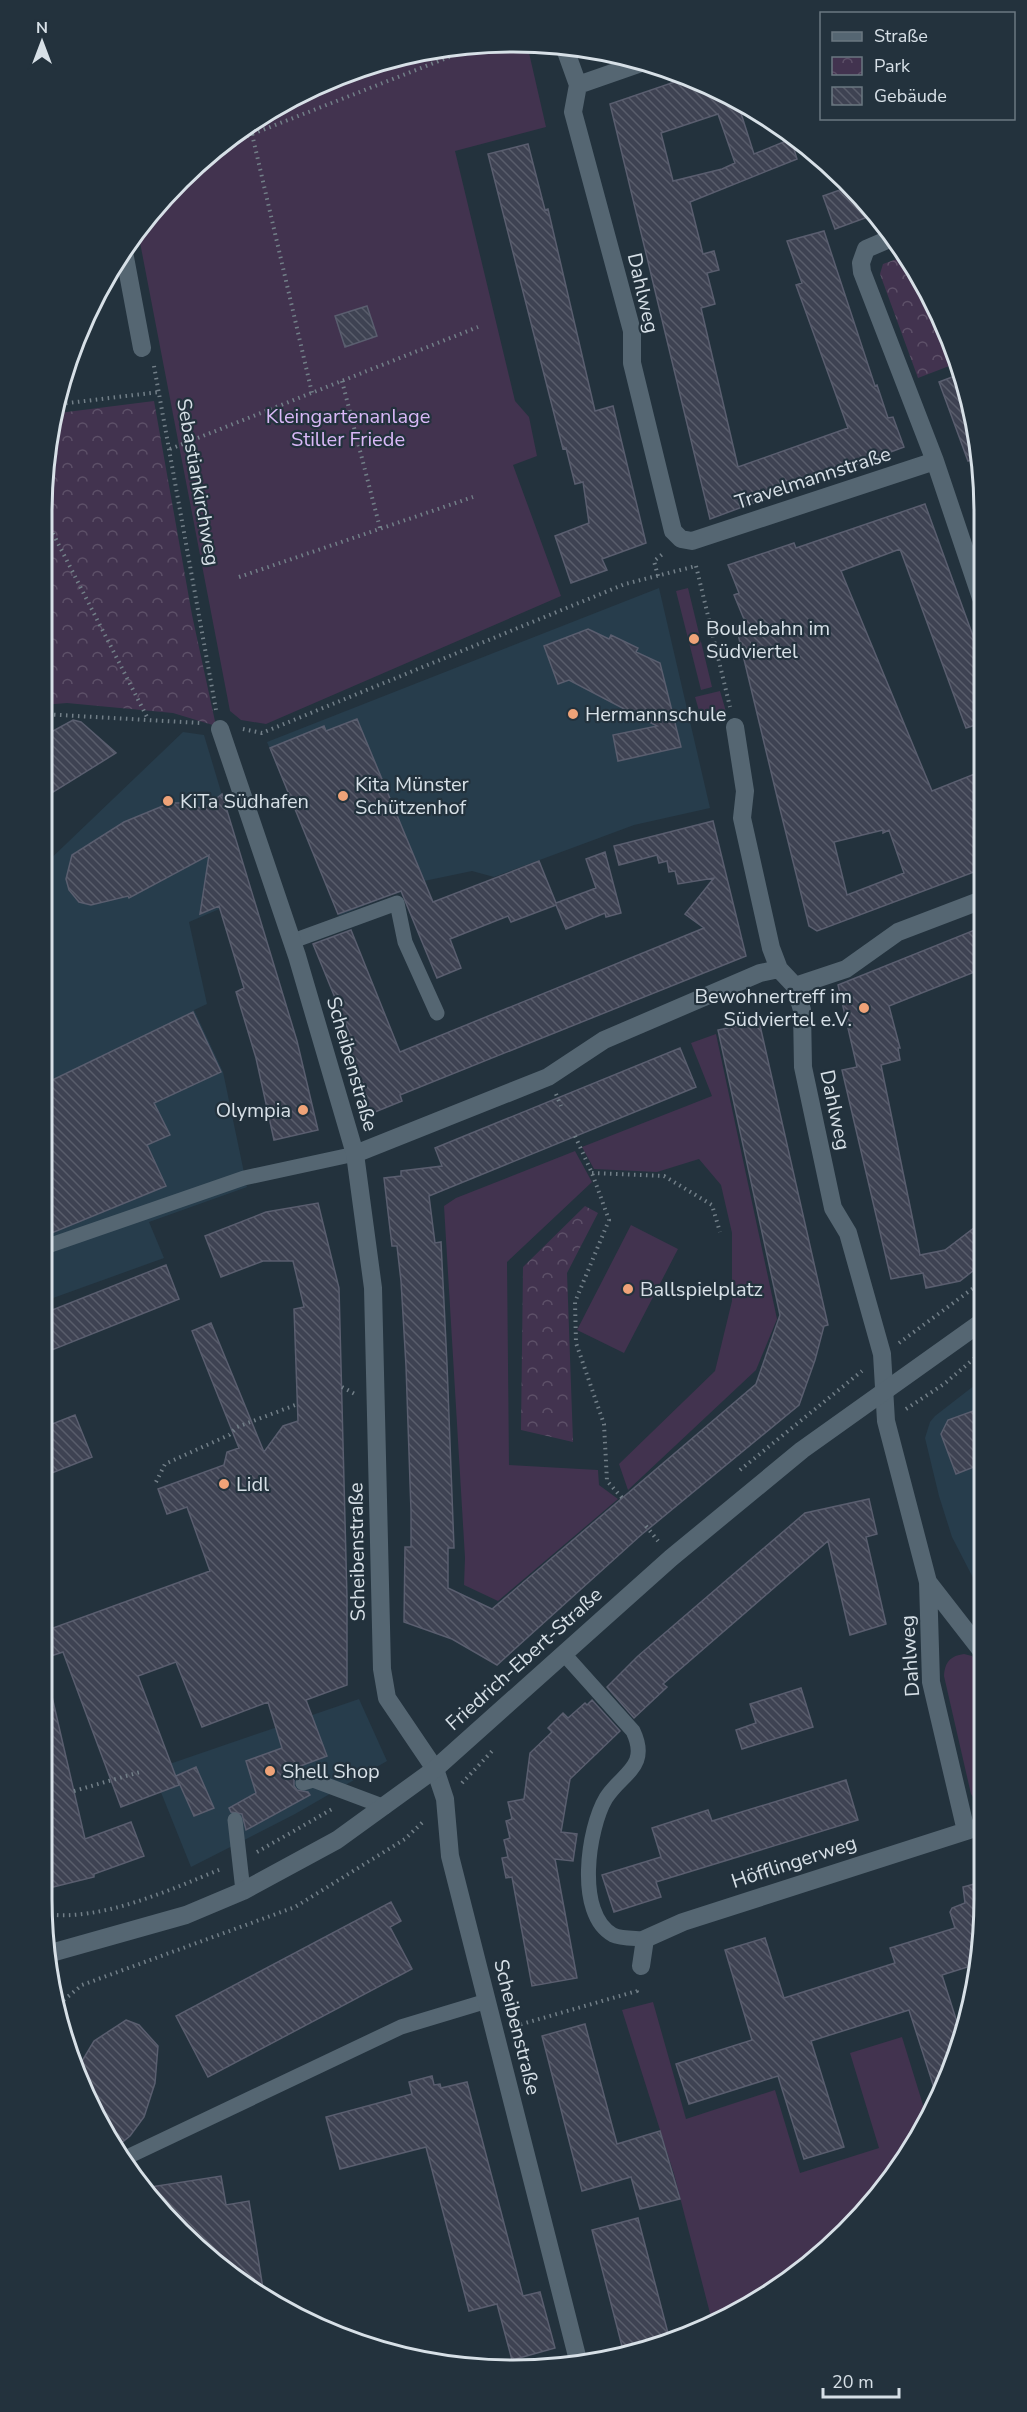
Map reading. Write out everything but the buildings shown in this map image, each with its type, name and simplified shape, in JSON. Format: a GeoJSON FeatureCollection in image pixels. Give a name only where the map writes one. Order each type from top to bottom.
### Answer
{"type":"FeatureCollection","features":[{"type":"Feature","properties":{"kind":"street","name":"Dahlweg"},"geometry":{"type":"LineString","coordinates":[[567,55],[578,85],[573,112],[632,331],[632,363],[670,520],[673,531],[681,539],[699,539]]}},
{"type":"Feature","properties":{"kind":"street"},"geometry":{"type":"LineString","coordinates":[[578,85],[629,67]]}},
{"type":"Feature","properties":{"kind":"street"},"geometry":{"type":"LineString","coordinates":[[885,241],[866,249],[861,263],[862,272],[935,461],[974,577]]}},
{"type":"Feature","properties":{"kind":"street"},"geometry":{"type":"LineString","coordinates":[[126,263],[142,348]]}},
{"type":"Feature","properties":{"kind":"street","name":"Travelmannstraße"},"geometry":{"type":"LineString","coordinates":[[699,539],[935,461]]}},
{"type":"Feature","properties":{"kind":"street","name":"Scheibenstraße"},"geometry":{"type":"LineString","coordinates":[[215,722],[292,941],[355,1154],[373,1288],[382,1669],[387,1698],[435,1769],[445,1800],[450,1856],[577,2356]]}},
{"type":"Feature","properties":{"kind":"street","name":"Dahlweg"},"geometry":{"type":"LineString","coordinates":[[735,727],[745,791],[742,818],[771,948],[779,969],[795,986],[802,1010],[802,1067],[833,1208],[848,1233],[882,1354],[886,1421],[928,1582],[931,1682],[966,1831]]}},
{"type":"Feature","properties":{"kind":"street"},"geometry":{"type":"LineString","coordinates":[[795,986],[846,969],[898,932],[974,903]]}},
{"type":"Feature","properties":{"kind":"street"},"geometry":{"type":"LineString","coordinates":[[355,1154],[548,1077],[604,1040],[760,973],[779,969]]}},
{"type":"Feature","properties":{"kind":"street","name":"Friedrich-Ebert-Straße"},"geometry":{"type":"LineString","coordinates":[[55,1952],[186,1915],[243,1891],[337,1839],[385,1807],[435,1769],[671,1558],[802,1450],[974,1327]]}},
{"type":"Feature","properties":{"kind":"street","name":"Dahlweg"},"geometry":{"type":"LineString","coordinates":[[928,1582],[974,1641]]}},
{"type":"Feature","properties":{"kind":"street","name":"Höfflingerweg"},"geometry":{"type":"LineString","coordinates":[[645,1939],[683,1922],[974,1828]]}},
{"type":"Feature","properties":{"kind":"street"},"geometry":{"type":"LineString","coordinates":[[640,1966],[645,1939]]}},
{"type":"Feature","properties":{"kind":"lane"},"geometry":{"type":"LineString","coordinates":[[292,941],[397,903],[405,942],[437,1013]]}},
{"type":"Feature","properties":{"kind":"lane"},"geometry":{"type":"LineString","coordinates":[[52,1245],[244,1178],[355,1154]]}},
{"type":"Feature","properties":{"kind":"lane"},"geometry":{"type":"LineString","coordinates":[[564,1654],[633,1731],[637,1741],[634,1767],[606,1798],[596,1828],[588,1856],[589,1894],[598,1921],[614,1936],[645,1939]]}},
{"type":"Feature","properties":{"kind":"lane"},"geometry":{"type":"LineString","coordinates":[[303,1783],[313,1780],[385,1807]]}},
{"type":"Feature","properties":{"kind":"lane"},"geometry":{"type":"LineString","coordinates":[[235,1820],[243,1891]]}},
{"type":"Feature","properties":{"kind":"lane"},"geometry":{"type":"LineString","coordinates":[[130,2155],[401,2027],[487,2001]]}},
{"type":"Feature","properties":{"kind":"path"},"geometry":{"type":"LineString","coordinates":[[312,393],[252,134],[449,57]]}},
{"type":"Feature","properties":{"kind":"path"},"geometry":{"type":"LineString","coordinates":[[170,449],[478,327]]}},
{"type":"Feature","properties":{"kind":"path","name":"Sebastiankirchweg"},"geometry":{"type":"LineString","coordinates":[[142,348],[154,366],[215,722]]}},
{"type":"Feature","properties":{"kind":"path"},"geometry":{"type":"LineString","coordinates":[[342,381],[380,528]]}},
{"type":"Feature","properties":{"kind":"path"},"geometry":{"type":"LineString","coordinates":[[66,403],[159,392]]}},
{"type":"Feature","properties":{"kind":"path"},"geometry":{"type":"LineString","coordinates":[[239,577],[472,497]]}},
{"type":"Feature","properties":{"kind":"path"},"geometry":{"type":"LineString","coordinates":[[52,532],[148,720]]}},
{"type":"Feature","properties":{"kind":"path"},"geometry":{"type":"LineString","coordinates":[[699,539],[696,566],[735,727]]}},
{"type":"Feature","properties":{"kind":"path"},"geometry":{"type":"LineString","coordinates":[[240,729],[262,733],[625,584],[696,566]]}},
{"type":"Feature","properties":{"kind":"path"},"geometry":{"type":"LineString","coordinates":[[52,713],[215,722]]}},
{"type":"Feature","properties":{"kind":"path"},"geometry":{"type":"LineString","coordinates":[[575,1137],[592,1173],[609,1220],[575,1302],[576,1343],[604,1424],[608,1481],[624,1500]]}},
{"type":"Feature","properties":{"kind":"path"},"geometry":{"type":"LineString","coordinates":[[592,1173],[664,1176],[712,1205],[720,1232]]}},
{"type":"Feature","properties":{"kind":"path"},"geometry":{"type":"LineString","coordinates":[[737,1473],[882,1354],[974,1288]]}},
{"type":"Feature","properties":{"kind":"path"},"geometry":{"type":"LineString","coordinates":[[156,1482],[165,1464],[229,1435],[237,1427],[298,1404]]}},
{"type":"Feature","properties":{"kind":"path"},"geometry":{"type":"LineString","coordinates":[[649,1548],[666,1532]]}},
{"type":"Feature","properties":{"kind":"path"},"geometry":{"type":"LineString","coordinates":[[74,1791],[140,1772]]}},
{"type":"Feature","properties":{"kind":"path"},"geometry":{"type":"LineString","coordinates":[[53,1914],[78,1914],[135,1902],[240,1861],[267,1848],[355,1796]]}},
{"type":"Feature","properties":{"kind":"path"},"geometry":{"type":"LineString","coordinates":[[495,2031],[637,1991],[640,1966]]}},
{"type":"Feature","properties":{"kind":"shaded area","name":"Hermannschule"},"geometry":{"type":"Polygon","coordinates":[[[659,588],[710,808],[634,825],[494,877],[472,871],[424,881],[339,916],[267,742],[659,588]]]}},
{"type":"Feature","properties":{"kind":"shaded area"},"geometry":{"type":"Polygon","coordinates":[[[183,732],[204,735],[252,895],[189,922],[207,1004],[194,1010],[223,1072],[247,1187],[149,1222],[164,1258],[52,1298],[52,857],[183,732]]]}},
{"type":"Feature","properties":{"kind":"shaded area"},"geometry":{"type":"Polygon","coordinates":[[[974,1386],[974,1580],[952,1537],[925,1438],[930,1422],[974,1386]]]}},
{"type":"Feature","properties":{"kind":"shaded area"},"geometry":{"type":"Polygon","coordinates":[[[359,1699],[387,1761],[295,1814],[191,1867],[152,1770],[359,1699]]]}},
{"type":"Feature","properties":{"kind":"green space","name":"Kleingartenanlage Stiller Friede"},"geometry":{"type":"Polygon","coordinates":[[[529,52],[546,127],[455,151],[515,401],[529,417],[537,456],[513,465],[561,596],[266,724],[241,720],[230,711],[140,243],[167,210],[210,167],[257,130],[310,100],[365,77],[424,61],[483,53],[529,52]]]}},
{"type":"Feature","properties":{"kind":"green space"},"geometry":{"type":"Polygon","coordinates":[[[898,259],[927,310],[950,366],[918,378],[880,274],[883,264],[898,259]]]}},
{"type":"Feature","properties":{"kind":"green space"},"geometry":{"type":"Polygon","coordinates":[[[154,401],[192,615],[216,726],[173,713],[67,703],[52,704],[53,483],[64,412],[154,401]]]}},
{"type":"Feature","properties":{"kind":"green space","name":"Boulebahn im Südviertel"},"geometry":{"type":"Polygon","coordinates":[[[688,588],[712,687],[701,690],[676,591],[688,588]]]}},
{"type":"Feature","properties":{"kind":"green space"},"geometry":{"type":"Polygon","coordinates":[[[720,691],[727,715],[702,721],[695,697],[720,691]]]}},
{"type":"Feature","properties":{"kind":"green space"},"geometry":{"type":"Polygon","coordinates":[[[716,1034],[777,1319],[756,1370],[628,1490],[619,1464],[715,1371],[732,1301],[732,1233],[721,1185],[699,1159],[657,1172],[594,1169],[582,1147],[712,1096],[691,1043],[716,1034]]]}},
{"type":"Feature","properties":{"kind":"green space"},"geometry":{"type":"Polygon","coordinates":[[[575,1151],[592,1182],[507,1262],[509,1465],[598,1470],[599,1485],[618,1499],[498,1601],[464,1585],[465,1558],[444,1206],[456,1198],[575,1151]]]}},
{"type":"Feature","properties":{"kind":"green space"},"geometry":{"type":"Polygon","coordinates":[[[585,1206],[598,1213],[567,1273],[573,1442],[521,1430],[523,1267],[585,1206]]]}},
{"type":"Feature","properties":{"kind":"green space","name":"Ballspielplatz"},"geometry":{"type":"Polygon","coordinates":[[[631,1225],[678,1249],[624,1353],[577,1330],[631,1225]]]}},
{"type":"Feature","properties":{"kind":"green space"},"geometry":{"type":"Polygon","coordinates":[[[964,1654],[974,1659],[974,1798],[971,1794],[944,1676],[949,1660],[964,1654]]]}},
{"type":"Feature","properties":{"kind":"green space"},"geometry":{"type":"Polygon","coordinates":[[[653,2002],[686,2119],[775,2090],[800,2173],[879,2148],[850,2053],[902,2037],[924,2108],[897,2155],[860,2202],[839,2224],[817,2245],[770,2282],[710,2315],[674,2174],[622,2010],[653,2002]]]}},
{"type":"Feature","properties":{"kind":"place","name":"Boulebahn im Südviertel"},"geometry":{"type":"Point","coordinates":[694,639]}},
{"type":"Feature","properties":{"kind":"place","name":"Hermannschule"},"geometry":{"type":"Point","coordinates":[573,714]}},
{"type":"Feature","properties":{"kind":"place","name":"Kita Münster Schützenhof"},"geometry":{"type":"Point","coordinates":[343,796]}},
{"type":"Feature","properties":{"kind":"place","name":"KiTa Südhafen"},"geometry":{"type":"Point","coordinates":[168,801]}},
{"type":"Feature","properties":{"kind":"place","name":"Bewohnertreff im Südviertel e.V."},"geometry":{"type":"Point","coordinates":[864,1008]}},
{"type":"Feature","properties":{"kind":"place","name":"Olympia"},"geometry":{"type":"Point","coordinates":[303,1110]}},
{"type":"Feature","properties":{"kind":"place","name":"Ballspielplatz"},"geometry":{"type":"Point","coordinates":[628,1289]}},
{"type":"Feature","properties":{"kind":"place","name":"Lidl"},"geometry":{"type":"Point","coordinates":[224,1484]}},
{"type":"Feature","properties":{"kind":"place","name":"Shell Shop"},"geometry":{"type":"Point","coordinates":[270,1771]}}]}
